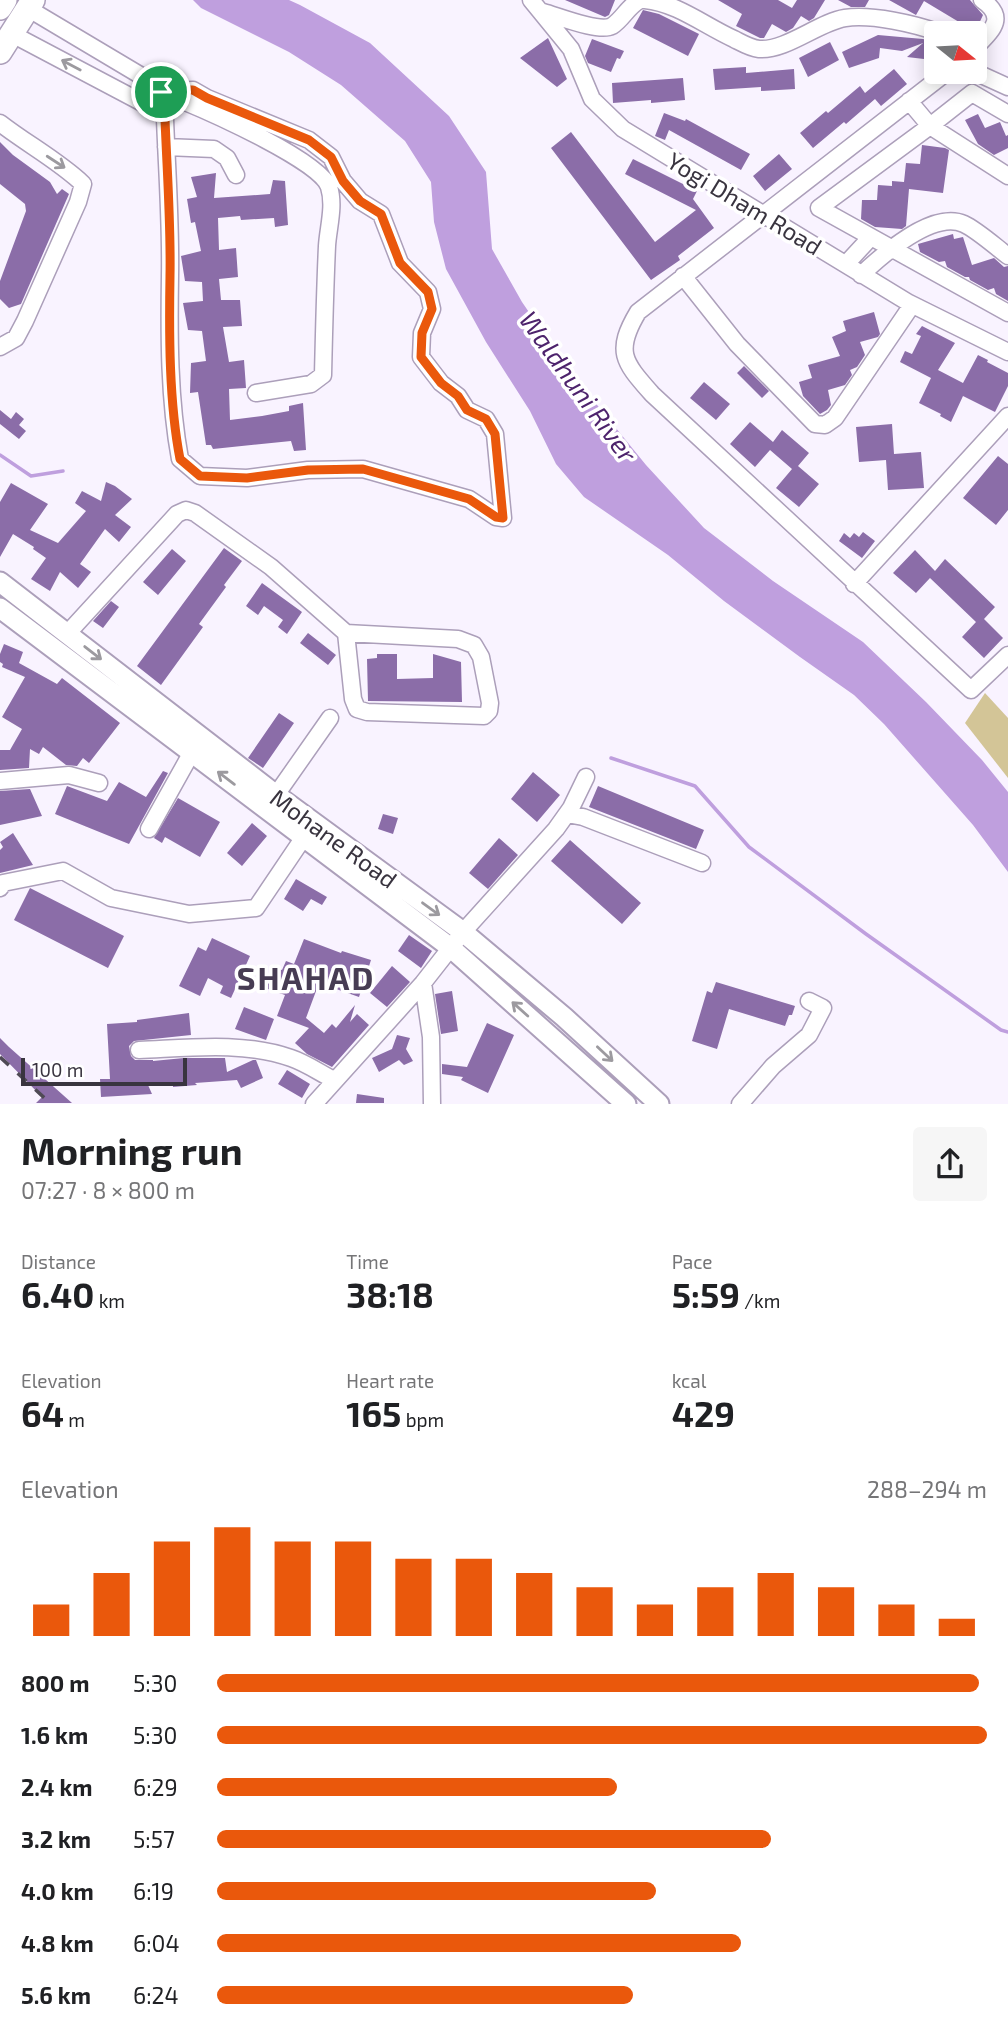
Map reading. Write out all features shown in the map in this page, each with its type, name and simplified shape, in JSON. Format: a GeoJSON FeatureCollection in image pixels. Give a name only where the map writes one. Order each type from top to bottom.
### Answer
{"type":"FeatureCollection","features":[{"type":"Feature","properties":{"kind":"highway"},"geometry":{"type":"LineString","coordinates":[[0,8],[5,0]]}},
{"type":"Feature","properties":{"kind":"highway"},"geometry":{"type":"LineString","coordinates":[[6,43],[31,4]]}},
{"type":"Feature","properties":{"kind":"main road","name":"Mohane Road"},"geometry":{"type":"LineString","coordinates":[[0,582],[276,796],[309,830]]}},
{"type":"Feature","properties":{"kind":"main road","name":"Mohane Road"},"geometry":{"type":"LineString","coordinates":[[0,608],[192,752],[309,830],[564,1017],[659,1104]]}},
{"type":"Feature","properties":{"kind":"main road","name":"Mohane Road"},"geometry":{"type":"LineString","coordinates":[[457,940],[626,1104]]}},
{"type":"Feature","properties":{"kind":"street"},"geometry":{"type":"LineString","coordinates":[[537,6],[603,29],[613,25],[631,5],[643,0],[655,1],[674,8],[723,35],[759,49],[773,48],[844,18],[924,27]]}},
{"type":"Feature","properties":{"kind":"street"},"geometry":{"type":"LineString","coordinates":[[982,0],[1002,21],[987,35]]}},
{"type":"Feature","properties":{"kind":"street"},"geometry":{"type":"LineString","coordinates":[[31,4],[140,76],[299,159],[323,177],[330,188],[323,375],[311,384],[256,393]]}},
{"type":"Feature","properties":{"kind":"street","name":"Yogi Dham Road"},"geometry":{"type":"LineString","coordinates":[[537,6],[571,49],[592,99],[623,129],[912,305],[1008,352]]}},
{"type":"Feature","properties":{"kind":"street"},"geometry":{"type":"LineString","coordinates":[[6,43],[130,97],[170,120],[183,111],[174,94]]}},
{"type":"Feature","properties":{"kind":"street"},"geometry":{"type":"LineString","coordinates":[[130,97],[140,76]]}},
{"type":"Feature","properties":{"kind":"street"},"geometry":{"type":"LineString","coordinates":[[987,77],[1008,87]]}},
{"type":"Feature","properties":{"kind":"street"},"geometry":{"type":"LineString","coordinates":[[931,84],[638,312],[629,326],[624,344],[626,360],[631,371],[652,394],[971,690],[1008,654]]}},
{"type":"Feature","properties":{"kind":"street"},"geometry":{"type":"LineString","coordinates":[[193,90],[309,140],[331,157],[343,181],[360,201],[381,214],[400,263],[428,292],[432,309],[422,333],[421,357],[441,383],[458,396],[467,410],[486,419],[495,434],[503,518],[496,517],[469,499],[363,469],[308,470],[247,478],[200,476],[180,459],[175,435],[169,306],[166,146],[160,114],[155,99],[158,95],[193,90]]}},
{"type":"Feature","properties":{"kind":"street"},"geometry":{"type":"LineString","coordinates":[[1008,114],[972,93],[819,208],[1008,313]]}},
{"type":"Feature","properties":{"kind":"street"},"geometry":{"type":"LineString","coordinates":[[913,98],[933,124],[1008,176]]}},
{"type":"Feature","properties":{"kind":"street"},"geometry":{"type":"LineString","coordinates":[[0,123],[71,172],[83,184],[78,202],[25,321],[16,338],[0,347]]}},
{"type":"Feature","properties":{"kind":"street"},"geometry":{"type":"LineString","coordinates":[[166,146],[214,149],[227,158],[236,175]]}},
{"type":"Feature","properties":{"kind":"street"},"geometry":{"type":"LineString","coordinates":[[861,275],[891,248],[944,221],[963,224],[1008,256]]}},
{"type":"Feature","properties":{"kind":"street"},"geometry":{"type":"LineString","coordinates":[[846,264],[871,237]]}},
{"type":"Feature","properties":{"kind":"street"},"geometry":{"type":"LineString","coordinates":[[683,276],[737,344],[814,424],[825,425],[835,418],[912,305]]}},
{"type":"Feature","properties":{"kind":"street"},"geometry":{"type":"LineString","coordinates":[[854,584],[1008,416]]}},
{"type":"Feature","properties":{"kind":"street"},"geometry":{"type":"LineString","coordinates":[[67,634],[177,514],[186,510],[195,513],[271,567],[346,633],[458,639],[474,645],[481,657],[490,703],[489,711],[484,716],[367,712],[357,709],[353,699],[346,633]]}},
{"type":"Feature","properties":{"kind":"street"},"geometry":{"type":"LineString","coordinates":[[276,796],[330,718]]}},
{"type":"Feature","properties":{"kind":"street"},"geometry":{"type":"LineString","coordinates":[[149,829],[192,752]]}},
{"type":"Feature","properties":{"kind":"street"},"geometry":{"type":"LineString","coordinates":[[0,781],[69,775],[99,783]]}},
{"type":"Feature","properties":{"kind":"street"},"geometry":{"type":"LineString","coordinates":[[314,1104],[424,983],[457,940],[556,829],[586,777]]}},
{"type":"Feature","properties":{"kind":"street"},"geometry":{"type":"LineString","coordinates":[[567,814],[583,817],[702,863]]}},
{"type":"Feature","properties":{"kind":"street"},"geometry":{"type":"LineString","coordinates":[[0,888],[3,883],[63,871],[111,898],[189,914],[256,908],[309,830]]}},
{"type":"Feature","properties":{"kind":"street"},"geometry":{"type":"LineString","coordinates":[[424,983],[432,1037],[432,1104]]}},
{"type":"Feature","properties":{"kind":"street"},"geometry":{"type":"LineString","coordinates":[[740,1104],[773,1066],[808,1035],[823,1008],[809,1001]]}},
{"type":"Feature","properties":{"kind":"street"},"geometry":{"type":"LineString","coordinates":[[139,1050],[258,1049],[292,1058],[334,1080]]}},
{"type":"Feature","properties":{"kind":"shaded area"},"geometry":{"type":"Polygon","coordinates":[[[985,693],[1008,718],[1008,778],[965,723],[985,693]]]}},
{"type":"Feature","properties":{"kind":"water","name":"Waldhuni River"},"geometry":{"type":"Polygon","coordinates":[[[193,0],[289,0],[370,43],[449,116],[486,172],[492,249],[522,302],[567,368],[646,465],[704,528],[773,581],[863,642],[982,760],[1008,792],[1008,872],[973,825],[884,724],[854,695],[724,601],[668,555],[584,497],[556,464],[530,411],[486,342],[446,269],[434,222],[431,182],[405,141],[341,85],[289,52],[201,8],[193,0]]]}},
{"type":"Feature","properties":{"kind":"building"},"geometry":{"type":"Polygon","coordinates":[[[565,0],[615,0],[609,15],[605,17],[565,0]]]}},
{"type":"Feature","properties":{"kind":"building"},"geometry":{"type":"Polygon","coordinates":[[[718,0],[778,0],[792,8],[797,0],[825,0],[814,18],[809,21],[801,16],[793,28],[786,32],[772,24],[764,38],[760,38],[736,26],[742,14],[718,0]]]}},
{"type":"Feature","properties":{"kind":"building"},"geometry":{"type":"Polygon","coordinates":[[[838,0],[869,0],[865,7],[851,7],[838,0]]]}},
{"type":"Feature","properties":{"kind":"building"},"geometry":{"type":"Polygon","coordinates":[[[889,0],[970,0],[983,15],[980,21],[957,21],[924,1],[916,15],[889,0]]]}},
{"type":"Feature","properties":{"kind":"building"},"geometry":{"type":"Polygon","coordinates":[[[643,10],[659,14],[699,34],[688,56],[633,28],[643,10]]]}},
{"type":"Feature","properties":{"kind":"building"},"geometry":{"type":"Polygon","coordinates":[[[878,35],[924,39],[924,59],[907,57],[923,43],[902,51],[880,48],[879,58],[849,68],[842,52],[878,35]]]}},
{"type":"Feature","properties":{"kind":"building"},"geometry":{"type":"Polygon","coordinates":[[[548,38],[567,79],[557,87],[520,58],[548,38]]]}},
{"type":"Feature","properties":{"kind":"building"},"geometry":{"type":"Polygon","coordinates":[[[592,39],[624,51],[620,59],[617,58],[611,72],[588,63],[585,56],[592,39]]]}},
{"type":"Feature","properties":{"kind":"building"},"geometry":{"type":"Polygon","coordinates":[[[830,42],[839,60],[808,77],[799,58],[830,42]]]}},
{"type":"Feature","properties":{"kind":"building"},"geometry":{"type":"Polygon","coordinates":[[[746,67],[746,73],[794,69],[795,89],[761,91],[761,87],[715,90],[713,69],[746,67]]]}},
{"type":"Feature","properties":{"kind":"building"},"geometry":{"type":"Polygon","coordinates":[[[894,69],[907,84],[881,106],[875,99],[813,148],[800,133],[860,86],[865,93],[894,69]]]}},
{"type":"Feature","properties":{"kind":"building"},"geometry":{"type":"Polygon","coordinates":[[[683,78],[685,100],[613,103],[612,83],[683,78]]]}},
{"type":"Feature","properties":{"kind":"building"},"geometry":{"type":"Polygon","coordinates":[[[664,113],[685,121],[686,119],[750,154],[741,170],[669,130],[665,140],[655,136],[664,113]]]}},
{"type":"Feature","properties":{"kind":"building"},"geometry":{"type":"Polygon","coordinates":[[[978,114],[985,128],[1000,122],[1006,136],[1008,135],[1008,148],[994,155],[978,144],[965,120],[978,114]]]}},
{"type":"Feature","properties":{"kind":"building"},"geometry":{"type":"Polygon","coordinates":[[[571,132],[655,242],[696,210],[625,174],[633,159],[697,191],[693,199],[714,228],[678,256],[680,260],[651,280],[551,148],[571,132]]]}},
{"type":"Feature","properties":{"kind":"building"},"geometry":{"type":"Polygon","coordinates":[[[0,142],[50,182],[57,194],[62,189],[69,194],[21,304],[9,308],[0,299],[0,281],[26,211],[25,204],[0,184],[0,142]]]}},
{"type":"Feature","properties":{"kind":"building"},"geometry":{"type":"Polygon","coordinates":[[[922,145],[949,150],[943,193],[909,189],[906,226],[902,229],[875,227],[861,219],[862,200],[877,200],[878,185],[892,186],[892,181],[904,182],[906,163],[920,164],[922,145]]]}},
{"type":"Feature","properties":{"kind":"building"},"geometry":{"type":"Polygon","coordinates":[[[779,154],[792,169],[765,191],[753,176],[779,154]]]}},
{"type":"Feature","properties":{"kind":"building"},"geometry":{"type":"Polygon","coordinates":[[[216,173],[214,198],[270,194],[273,180],[285,181],[288,225],[275,227],[274,218],[218,218],[219,250],[236,248],[238,277],[219,279],[221,300],[240,300],[242,326],[223,327],[229,362],[244,360],[246,388],[229,389],[230,420],[289,411],[289,406],[303,403],[306,450],[294,451],[291,441],[213,449],[211,445],[206,445],[198,392],[190,393],[191,363],[206,361],[202,331],[188,330],[183,303],[203,301],[202,282],[185,281],[181,256],[201,251],[195,222],[191,223],[187,199],[197,197],[191,177],[216,173]]]}},
{"type":"Feature","properties":{"kind":"building"},"geometry":{"type":"Polygon","coordinates":[[[953,234],[954,239],[963,237],[972,265],[994,258],[1004,267],[1008,266],[1008,301],[996,294],[994,288],[988,290],[947,267],[945,261],[939,262],[920,252],[918,244],[953,234]]]}},
{"type":"Feature","properties":{"kind":"building"},"geometry":{"type":"Polygon","coordinates":[[[874,312],[880,334],[860,342],[865,355],[857,367],[850,370],[852,375],[845,385],[828,390],[831,405],[820,414],[803,396],[799,382],[812,378],[808,365],[840,356],[832,337],[846,331],[843,321],[874,312]]]}},
{"type":"Feature","properties":{"kind":"building"},"geometry":{"type":"Polygon","coordinates":[[[922,326],[955,343],[938,370],[963,383],[978,355],[1008,373],[1008,386],[995,412],[963,396],[951,422],[919,403],[931,378],[900,362],[905,351],[912,354],[921,336],[916,334],[922,326]]]}},
{"type":"Feature","properties":{"kind":"building"},"geometry":{"type":"Polygon","coordinates":[[[744,366],[769,391],[762,398],[737,373],[744,366]]]}},
{"type":"Feature","properties":{"kind":"building"},"geometry":{"type":"Polygon","coordinates":[[[704,382],[730,404],[716,420],[690,398],[704,382]]]}},
{"type":"Feature","properties":{"kind":"building"},"geometry":{"type":"Polygon","coordinates":[[[0,410],[11,419],[16,412],[24,419],[19,425],[26,431],[19,439],[0,424],[0,410]]]}},
{"type":"Feature","properties":{"kind":"building"},"geometry":{"type":"Polygon","coordinates":[[[750,422],[773,442],[782,430],[809,453],[798,466],[819,484],[799,507],[776,488],[792,469],[770,450],[755,467],[730,444],[750,422]]]}},
{"type":"Feature","properties":{"kind":"building"},"geometry":{"type":"Polygon","coordinates":[[[892,424],[894,454],[921,452],[924,488],[888,490],[886,460],[859,462],[856,427],[892,424]]]}},
{"type":"Feature","properties":{"kind":"building"},"geometry":{"type":"Polygon","coordinates":[[[998,456],[1008,464],[1008,510],[996,525],[963,498],[998,456]]]}},
{"type":"Feature","properties":{"kind":"building"},"geometry":{"type":"Polygon","coordinates":[[[106,482],[132,499],[115,515],[131,527],[119,542],[105,529],[80,564],[91,572],[78,588],[60,572],[50,591],[31,579],[46,558],[13,534],[0,557],[0,502],[11,483],[48,504],[30,530],[58,543],[86,511],[75,503],[82,491],[101,501],[106,482]]]}},
{"type":"Feature","properties":{"kind":"building"},"geometry":{"type":"Polygon","coordinates":[[[863,532],[875,541],[862,558],[839,541],[844,533],[850,538],[854,533],[859,537],[863,532]]]}},
{"type":"Feature","properties":{"kind":"building"},"geometry":{"type":"Polygon","coordinates":[[[224,548],[242,561],[199,624],[203,627],[161,685],[137,666],[224,548]]]}},
{"type":"Feature","properties":{"kind":"building"},"geometry":{"type":"Polygon","coordinates":[[[172,549],[186,561],[158,595],[143,582],[172,549]]]}},
{"type":"Feature","properties":{"kind":"building"},"geometry":{"type":"Polygon","coordinates":[[[915,550],[935,571],[945,559],[995,607],[984,619],[1003,638],[984,658],[962,637],[976,622],[930,578],[916,593],[893,573],[915,550]]]}},
{"type":"Feature","properties":{"kind":"building"},"geometry":{"type":"Polygon","coordinates":[[[262,583],[302,612],[287,634],[278,627],[283,620],[264,606],[258,615],[246,606],[262,583]]]}},
{"type":"Feature","properties":{"kind":"building"},"geometry":{"type":"Polygon","coordinates":[[[111,601],[119,607],[103,628],[93,621],[111,601]]]}},
{"type":"Feature","properties":{"kind":"building"},"geometry":{"type":"Polygon","coordinates":[[[308,633],[336,655],[328,665],[300,643],[308,633]]]}},
{"type":"Feature","properties":{"kind":"building"},"geometry":{"type":"Polygon","coordinates":[[[4,644],[23,652],[19,663],[57,684],[62,678],[120,723],[89,763],[83,758],[77,766],[66,765],[43,747],[39,754],[30,749],[29,768],[0,770],[0,750],[10,750],[22,729],[2,717],[25,677],[2,667],[0,654],[4,644]]]}},
{"type":"Feature","properties":{"kind":"building"},"geometry":{"type":"Polygon","coordinates":[[[377,654],[397,654],[397,679],[433,678],[433,654],[461,662],[462,702],[368,701],[367,659],[377,658],[377,654]]]}},
{"type":"Feature","properties":{"kind":"building"},"geometry":{"type":"Polygon","coordinates":[[[279,713],[294,723],[263,768],[248,758],[279,713]]]}},
{"type":"Feature","properties":{"kind":"building"},"geometry":{"type":"Polygon","coordinates":[[[163,771],[168,773],[129,844],[55,814],[67,786],[107,801],[119,782],[146,797],[163,771]]]}},
{"type":"Feature","properties":{"kind":"building"},"geometry":{"type":"Polygon","coordinates":[[[533,772],[560,795],[537,822],[511,799],[533,772]]]}},
{"type":"Feature","properties":{"kind":"building"},"geometry":{"type":"Polygon","coordinates":[[[598,786],[704,830],[696,849],[589,807],[598,786]]]}},
{"type":"Feature","properties":{"kind":"building"},"geometry":{"type":"Polygon","coordinates":[[[30,789],[42,816],[0,825],[0,791],[30,789]]]}},
{"type":"Feature","properties":{"kind":"building"},"geometry":{"type":"Polygon","coordinates":[[[178,798],[220,822],[200,857],[165,837],[162,843],[154,838],[178,798]]]}},
{"type":"Feature","properties":{"kind":"building"},"geometry":{"type":"Polygon","coordinates":[[[383,814],[398,818],[393,834],[378,829],[383,814]]]}},
{"type":"Feature","properties":{"kind":"building"},"geometry":{"type":"Polygon","coordinates":[[[252,823],[267,836],[242,866],[227,853],[252,823]]]}},
{"type":"Feature","properties":{"kind":"building"},"geometry":{"type":"Polygon","coordinates":[[[13,833],[33,865],[0,873],[0,850],[3,847],[0,842],[13,833]]]}},
{"type":"Feature","properties":{"kind":"building"},"geometry":{"type":"Polygon","coordinates":[[[499,838],[518,855],[488,889],[469,873],[499,838]]]}},
{"type":"Feature","properties":{"kind":"building"},"geometry":{"type":"Polygon","coordinates":[[[570,840],[641,903],[622,924],[551,861],[570,840]]]}},
{"type":"Feature","properties":{"kind":"building"},"geometry":{"type":"Polygon","coordinates":[[[296,879],[327,897],[322,905],[311,899],[303,911],[284,899],[296,879]]]}},
{"type":"Feature","properties":{"kind":"building"},"geometry":{"type":"Polygon","coordinates":[[[30,888],[124,936],[108,968],[14,920],[30,888]]]}},
{"type":"Feature","properties":{"kind":"building"},"geometry":{"type":"Polygon","coordinates":[[[409,935],[432,951],[421,968],[398,951],[409,935]]]}},
{"type":"Feature","properties":{"kind":"building"},"geometry":{"type":"Polygon","coordinates":[[[212,938],[250,956],[231,998],[220,993],[223,986],[208,978],[200,996],[179,986],[198,947],[206,951],[212,938]]]}},
{"type":"Feature","properties":{"kind":"building"},"geometry":{"type":"Polygon","coordinates":[[[304,939],[341,953],[342,951],[371,960],[359,997],[319,983],[306,1018],[324,1033],[332,1024],[336,1028],[355,1005],[350,1022],[357,1014],[369,1025],[332,1067],[307,1054],[295,1043],[309,1028],[277,1016],[285,995],[265,988],[273,967],[282,970],[286,961],[294,964],[304,939]]]}},
{"type":"Feature","properties":{"kind":"building"},"geometry":{"type":"Polygon","coordinates":[[[392,966],[410,982],[387,1007],[370,993],[392,966]]]}},
{"type":"Feature","properties":{"kind":"building"},"geometry":{"type":"Polygon","coordinates":[[[716,982],[795,1006],[792,1015],[789,1015],[785,1026],[729,1009],[717,1049],[692,1041],[707,991],[712,993],[716,982]]]}},
{"type":"Feature","properties":{"kind":"building"},"geometry":{"type":"Polygon","coordinates":[[[452,991],[458,1031],[441,1034],[435,994],[452,991]]]}},
{"type":"Feature","properties":{"kind":"building"},"geometry":{"type":"Polygon","coordinates":[[[244,1007],[274,1019],[266,1040],[235,1029],[244,1007]]]}},
{"type":"Feature","properties":{"kind":"building"},"geometry":{"type":"Polygon","coordinates":[[[189,1013],[191,1035],[134,1041],[129,1046],[131,1056],[135,1060],[153,1061],[225,1058],[227,1072],[256,1060],[263,1078],[241,1088],[237,1080],[173,1087],[173,1082],[148,1085],[152,1094],[101,1097],[100,1079],[110,1079],[107,1024],[189,1013]]]}},
{"type":"Feature","properties":{"kind":"building"},"geometry":{"type":"Polygon","coordinates":[[[487,1023],[514,1035],[488,1093],[461,1080],[463,1077],[442,1074],[442,1064],[467,1067],[487,1023]]]}},
{"type":"Feature","properties":{"kind":"building"},"geometry":{"type":"Polygon","coordinates":[[[397,1035],[410,1038],[406,1049],[413,1061],[404,1065],[399,1060],[379,1072],[372,1058],[392,1049],[397,1035]]]}},
{"type":"Feature","properties":{"kind":"building"},"geometry":{"type":"Polygon","coordinates":[[[0,1038],[72,1103],[36,1103],[42,1097],[0,1054],[0,1038]]]}},
{"type":"Feature","properties":{"kind":"building"},"geometry":{"type":"Polygon","coordinates":[[[287,1070],[310,1084],[302,1098],[278,1084],[287,1070]]]}},
{"type":"Feature","properties":{"kind":"building"},"geometry":{"type":"Polygon","coordinates":[[[357,1094],[384,1098],[384,1103],[356,1103],[357,1094]]]}},
{"type":"Feature","properties":{"kind":"waterway"},"geometry":{"type":"LineString","coordinates":[[0,455],[31,476],[63,471]]}},
{"type":"Feature","properties":{"kind":"waterway"},"geometry":{"type":"LineString","coordinates":[[611,758],[695,786],[749,847],[866,934],[1001,1030],[1008,1032]]}},
{"type":"Feature","properties":{"kind":"railway"},"geometry":{"type":"LineString","coordinates":[[0,1057],[51,1104]]}},
{"type":"Feature","properties":{"kind":"district","name":"SHAHAD"},"geometry":{"type":"Point","coordinates":[306,977]}},
{"type":"Feature","properties":{"kind":"route"},"geometry":{"type":"LineString","coordinates":[[193,90],[309,140],[331,157],[343,181],[360,201],[381,214],[400,263],[428,292],[432,309],[422,333],[421,357],[441,383],[458,396],[467,410],[486,419],[495,434],[503,518],[496,517],[469,499],[449,492],[363,469],[308,470],[247,478],[200,476],[180,459],[175,435],[169,306],[165,119],[157,114],[154,104],[161,92],[193,90]]}}]}
